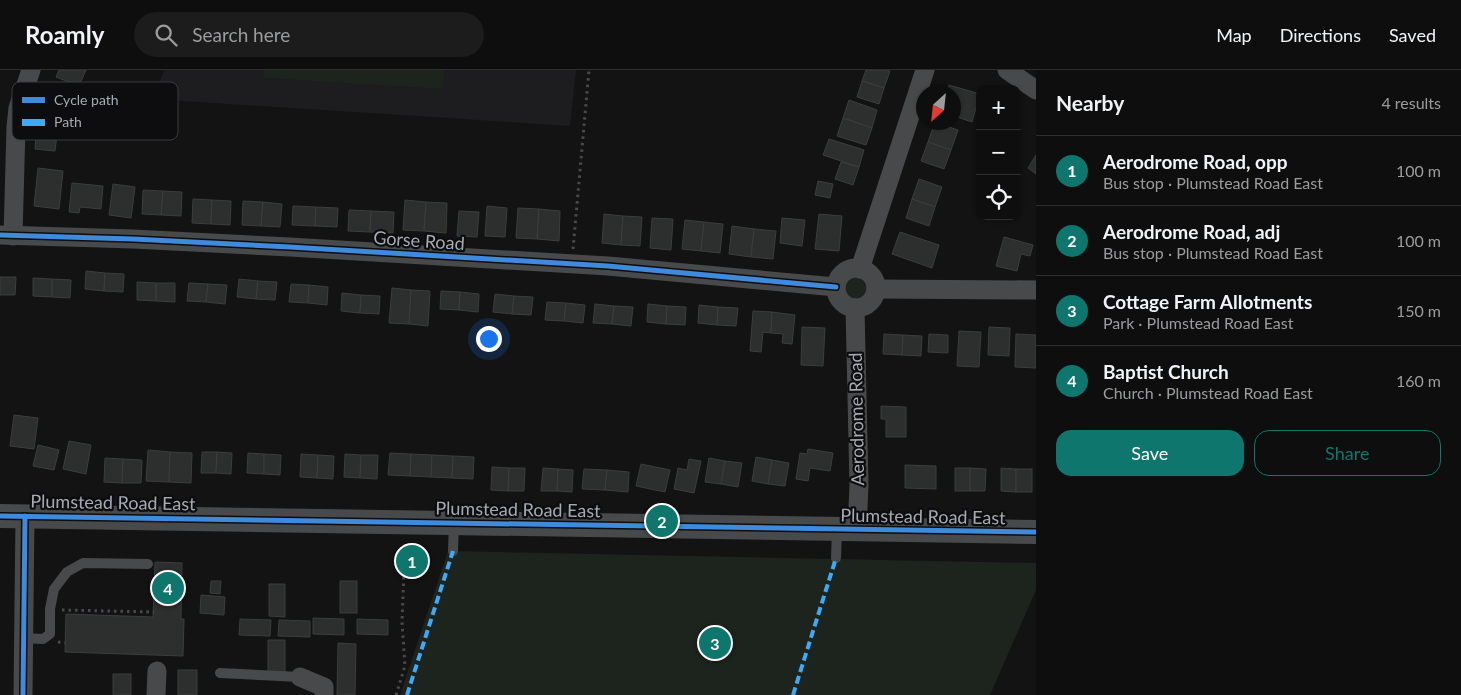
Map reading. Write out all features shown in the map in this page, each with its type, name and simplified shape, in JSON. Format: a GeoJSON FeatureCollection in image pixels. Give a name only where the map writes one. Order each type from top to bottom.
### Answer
{"type":"FeatureCollection","features":[{"type":"Feature","properties":{"kind":"street"},"geometry":{"type":"LineString","coordinates":[[27,82],[31,70]]}},
{"type":"Feature","properties":{"kind":"street"},"geometry":{"type":"LineString","coordinates":[[860,269],[925,70]]}},
{"type":"Feature","properties":{"kind":"street"},"geometry":{"type":"LineString","coordinates":[[1007,70],[1036,90]]}},
{"type":"Feature","properties":{"kind":"street"},"geometry":{"type":"LineString","coordinates":[[6,236],[15,140]]}},
{"type":"Feature","properties":{"kind":"street","name":"Gorse Road"},"geometry":{"type":"LineString","coordinates":[[6,236],[211,243],[608,266],[836,287]]}},
{"type":"Feature","properties":{"kind":"street"},"geometry":{"type":"LineString","coordinates":[[854,268],[867,272],[872,276],[876,289],[872,301],[861,308],[855,308],[848,307],[839,299],[836,287],[841,275],[847,270],[854,268]]}},
{"type":"Feature","properties":{"kind":"street"},"geometry":{"type":"LineString","coordinates":[[876,289],[1036,290]]}},
{"type":"Feature","properties":{"kind":"street","name":"Aerodrome Road"},"geometry":{"type":"LineString","coordinates":[[847,530],[859,484],[855,308]]}},
{"type":"Feature","properties":{"kind":"street","name":"Plumstead Road East"},"geometry":{"type":"LineString","coordinates":[[0,516],[1036,532]]}},
{"type":"Feature","properties":{"kind":"street"},"geometry":{"type":"LineString","coordinates":[[23,695],[25,516]]}},
{"type":"Feature","properties":{"kind":"street"},"geometry":{"type":"LineString","coordinates":[[156,695],[157,671]]}},
{"type":"Feature","properties":{"kind":"street"},"geometry":{"type":"LineString","coordinates":[[300,677],[324,687],[324,695]]}},
{"type":"Feature","properties":{"kind":"lane"},"geometry":{"type":"LineString","coordinates":[[453,551],[454,522]]}},
{"type":"Feature","properties":{"kind":"lane"},"geometry":{"type":"LineString","coordinates":[[836,558],[847,530]]}},
{"type":"Feature","properties":{"kind":"lane"},"geometry":{"type":"LineString","coordinates":[[24,638],[43,639],[50,634],[50,609],[54,589],[66,572],[82,563],[148,564]]}},
{"type":"Feature","properties":{"kind":"lane"},"geometry":{"type":"LineString","coordinates":[[220,673],[300,677]]}},
{"type":"Feature","properties":{"kind":"path"},"geometry":{"type":"LineString","coordinates":[[571,264],[589,70]]}},
{"type":"Feature","properties":{"kind":"path"},"geometry":{"type":"LineString","coordinates":[[396,695],[405,666],[402,622],[405,544]]}},
{"type":"Feature","properties":{"kind":"path"},"geometry":{"type":"LineString","coordinates":[[50,609],[154,612]]}},
{"type":"Feature","properties":{"kind":"shaded area"},"geometry":{"type":"Polygon","coordinates":[[[164,70],[576,70],[570,126],[178,101],[178,82],[159,82],[164,70]]]}},
{"type":"Feature","properties":{"kind":"shaded area"},"geometry":{"type":"Polygon","coordinates":[[[264,70],[444,70],[443,89],[264,78],[264,70]]]}},
{"type":"Feature","properties":{"kind":"shaded area"},"geometry":{"type":"Polygon","coordinates":[[[856,276],[865,280],[869,289],[865,298],[856,302],[847,298],[843,289],[847,280],[856,276]]]}},
{"type":"Feature","properties":{"kind":"shaded area"},"geometry":{"type":"Polygon","coordinates":[[[448,551],[1036,563],[1036,590],[990,695],[400,695],[448,551]]]}},
{"type":"Feature","properties":{"kind":"building"},"geometry":{"type":"Polygon","coordinates":[[[59,70],[86,70],[81,82],[69,82],[56,77],[59,70]]]}},
{"type":"Feature","properties":{"kind":"building"},"geometry":{"type":"Polygon","coordinates":[[[866,70],[890,71],[884,88],[862,81],[866,70]]]}},
{"type":"Feature","properties":{"kind":"building"},"geometry":{"type":"Polygon","coordinates":[[[862,81],[884,88],[879,104],[857,97],[862,81]]]}},
{"type":"Feature","properties":{"kind":"building"},"geometry":{"type":"Polygon","coordinates":[[[961,88],[976,93],[976,108],[972,122],[961,118],[961,88]]]}},
{"type":"Feature","properties":{"kind":"building"},"geometry":{"type":"Polygon","coordinates":[[[849,100],[877,110],[872,128],[843,118],[849,100]]]}},
{"type":"Feature","properties":{"kind":"building"},"geometry":{"type":"Polygon","coordinates":[[[843,118],[872,128],[866,145],[837,136],[843,118]]]}},
{"type":"Feature","properties":{"kind":"building"},"geometry":{"type":"Polygon","coordinates":[[[932,130],[958,130],[951,150],[928,142],[932,130]]]}},
{"type":"Feature","properties":{"kind":"building"},"geometry":{"type":"Polygon","coordinates":[[[829,139],[864,150],[859,167],[823,155],[829,139]]]}},
{"type":"Feature","properties":{"kind":"building"},"geometry":{"type":"Polygon","coordinates":[[[36,140],[56,140],[55,151],[35,149],[36,140]]]}},
{"type":"Feature","properties":{"kind":"building"},"geometry":{"type":"Polygon","coordinates":[[[928,142],[951,150],[944,169],[921,161],[928,142]]]}},
{"type":"Feature","properties":{"kind":"building"},"geometry":{"type":"Polygon","coordinates":[[[1036,155],[1036,174],[1028,168],[1036,155]]]}},
{"type":"Feature","properties":{"kind":"building"},"geometry":{"type":"Polygon","coordinates":[[[841,162],[859,167],[853,185],[835,179],[841,162]]]}},
{"type":"Feature","properties":{"kind":"building"},"geometry":{"type":"Polygon","coordinates":[[[38,168],[63,171],[59,209],[34,206],[38,168]]]}},
{"type":"Feature","properties":{"kind":"building"},"geometry":{"type":"Polygon","coordinates":[[[919,179],[942,187],[935,207],[912,199],[919,179]]]}},
{"type":"Feature","properties":{"kind":"building"},"geometry":{"type":"Polygon","coordinates":[[[818,181],[833,184],[830,198],[815,195],[818,181]]]}},
{"type":"Feature","properties":{"kind":"building"},"geometry":{"type":"Polygon","coordinates":[[[72,183],[103,186],[101,209],[80,207],[79,213],[69,212],[72,183]]]}},
{"type":"Feature","properties":{"kind":"building"},"geometry":{"type":"Polygon","coordinates":[[[113,184],[135,187],[131,218],[109,215],[113,184]]]}},
{"type":"Feature","properties":{"kind":"building"},"geometry":{"type":"Polygon","coordinates":[[[143,190],[163,191],[161,215],[142,214],[143,190]]]}},
{"type":"Feature","properties":{"kind":"building"},"geometry":{"type":"Polygon","coordinates":[[[163,191],[182,192],[181,216],[161,215],[163,191]]]}},
{"type":"Feature","properties":{"kind":"building"},"geometry":{"type":"Polygon","coordinates":[[[193,199],[212,200],[211,224],[192,223],[193,199]]]}},
{"type":"Feature","properties":{"kind":"building"},"geometry":{"type":"Polygon","coordinates":[[[912,199],[935,207],[929,226],[906,218],[912,199]]]}},
{"type":"Feature","properties":{"kind":"building"},"geometry":{"type":"Polygon","coordinates":[[[212,200],[231,201],[230,225],[211,224],[212,200]]]}},
{"type":"Feature","properties":{"kind":"building"},"geometry":{"type":"Polygon","coordinates":[[[405,200],[426,202],[424,231],[403,230],[405,200]]]}},
{"type":"Feature","properties":{"kind":"building"},"geometry":{"type":"Polygon","coordinates":[[[243,201],[263,202],[261,226],[242,225],[243,201]]]}},
{"type":"Feature","properties":{"kind":"building"},"geometry":{"type":"Polygon","coordinates":[[[263,202],[282,204],[280,227],[261,226],[263,202]]]}},
{"type":"Feature","properties":{"kind":"building"},"geometry":{"type":"Polygon","coordinates":[[[426,202],[447,203],[446,233],[424,231],[426,202]]]}},
{"type":"Feature","properties":{"kind":"building"},"geometry":{"type":"Polygon","coordinates":[[[293,206],[316,207],[315,226],[292,225],[293,206]]]}},
{"type":"Feature","properties":{"kind":"building"},"geometry":{"type":"Polygon","coordinates":[[[487,206],[507,208],[505,237],[485,236],[487,206]]]}},
{"type":"Feature","properties":{"kind":"building"},"geometry":{"type":"Polygon","coordinates":[[[316,207],[338,208],[337,227],[315,226],[316,207]]]}},
{"type":"Feature","properties":{"kind":"building"},"geometry":{"type":"Polygon","coordinates":[[[518,208],[539,209],[537,239],[516,238],[518,208]]]}},
{"type":"Feature","properties":{"kind":"building"},"geometry":{"type":"Polygon","coordinates":[[[539,209],[560,211],[559,241],[537,239],[539,209]]]}},
{"type":"Feature","properties":{"kind":"building"},"geometry":{"type":"Polygon","coordinates":[[[349,210],[371,211],[370,232],[348,231],[349,210]]]}},
{"type":"Feature","properties":{"kind":"building"},"geometry":{"type":"Polygon","coordinates":[[[371,211],[394,212],[393,233],[370,232],[371,211]]]}},
{"type":"Feature","properties":{"kind":"building"},"geometry":{"type":"Polygon","coordinates":[[[459,211],[479,212],[477,237],[457,236],[459,211]]]}},
{"type":"Feature","properties":{"kind":"building"},"geometry":{"type":"Polygon","coordinates":[[[604,214],[623,216],[621,245],[602,243],[604,214]]]}},
{"type":"Feature","properties":{"kind":"building"},"geometry":{"type":"Polygon","coordinates":[[[819,214],[842,216],[839,251],[815,249],[819,214]]]}},
{"type":"Feature","properties":{"kind":"building"},"geometry":{"type":"Polygon","coordinates":[[[623,216],[642,217],[640,246],[621,245],[623,216]]]}},
{"type":"Feature","properties":{"kind":"building"},"geometry":{"type":"Polygon","coordinates":[[[652,218],[673,219],[671,250],[650,248],[652,218]]]}},
{"type":"Feature","properties":{"kind":"building"},"geometry":{"type":"Polygon","coordinates":[[[782,218],[805,220],[802,246],[780,243],[782,218]]]}},
{"type":"Feature","properties":{"kind":"building"},"geometry":{"type":"Polygon","coordinates":[[[685,220],[704,222],[701,251],[682,249],[685,220]]]}},
{"type":"Feature","properties":{"kind":"building"},"geometry":{"type":"Polygon","coordinates":[[[704,222],[723,224],[720,253],[701,251],[704,222]]]}},
{"type":"Feature","properties":{"kind":"building"},"geometry":{"type":"Polygon","coordinates":[[[732,226],[754,229],[751,257],[729,254],[732,226]]]}},
{"type":"Feature","properties":{"kind":"building"},"geometry":{"type":"Polygon","coordinates":[[[754,229],[776,231],[773,259],[751,257],[754,229]]]}},
{"type":"Feature","properties":{"kind":"building"},"geometry":{"type":"Polygon","coordinates":[[[900,232],[939,245],[932,268],[892,254],[900,232]]]}},
{"type":"Feature","properties":{"kind":"building"},"geometry":{"type":"Polygon","coordinates":[[[1004,237],[1033,245],[1030,256],[1021,254],[1017,271],[996,266],[1004,237]]]}},
{"type":"Feature","properties":{"kind":"building"},"geometry":{"type":"Polygon","coordinates":[[[86,271],[105,273],[104,291],[85,289],[86,271]]]}},
{"type":"Feature","properties":{"kind":"building"},"geometry":{"type":"Polygon","coordinates":[[[105,273],[124,274],[123,292],[104,291],[105,273]]]}},
{"type":"Feature","properties":{"kind":"building"},"geometry":{"type":"Polygon","coordinates":[[[0,277],[16,277],[15,295],[0,295],[0,277]]]}},
{"type":"Feature","properties":{"kind":"building"},"geometry":{"type":"Polygon","coordinates":[[[33,278],[52,279],[52,297],[33,296],[33,278]]]}},
{"type":"Feature","properties":{"kind":"building"},"geometry":{"type":"Polygon","coordinates":[[[52,279],[71,280],[70,298],[52,297],[52,279]]]}},
{"type":"Feature","properties":{"kind":"building"},"geometry":{"type":"Polygon","coordinates":[[[239,279],[258,281],[256,299],[237,297],[239,279]]]}},
{"type":"Feature","properties":{"kind":"building"},"geometry":{"type":"Polygon","coordinates":[[[258,281],[277,282],[275,300],[256,299],[258,281]]]}},
{"type":"Feature","properties":{"kind":"building"},"geometry":{"type":"Polygon","coordinates":[[[137,282],[156,283],[156,301],[137,300],[137,282]]]}},
{"type":"Feature","properties":{"kind":"building"},"geometry":{"type":"Polygon","coordinates":[[[156,283],[175,283],[175,302],[156,301],[156,283]]]}},
{"type":"Feature","properties":{"kind":"building"},"geometry":{"type":"Polygon","coordinates":[[[189,283],[208,284],[206,302],[187,301],[189,283]]]}},
{"type":"Feature","properties":{"kind":"building"},"geometry":{"type":"Polygon","coordinates":[[[208,284],[227,285],[225,304],[206,302],[208,284]]]}},
{"type":"Feature","properties":{"kind":"building"},"geometry":{"type":"Polygon","coordinates":[[[291,284],[309,285],[308,303],[289,302],[291,284]]]}},
{"type":"Feature","properties":{"kind":"building"},"geometry":{"type":"Polygon","coordinates":[[[309,285],[328,287],[327,305],[308,303],[309,285]]]}},
{"type":"Feature","properties":{"kind":"building"},"geometry":{"type":"Polygon","coordinates":[[[392,288],[411,290],[409,324],[389,323],[392,288]]]}},
{"type":"Feature","properties":{"kind":"building"},"geometry":{"type":"Polygon","coordinates":[[[411,290],[430,291],[428,326],[409,324],[411,290]]]}},
{"type":"Feature","properties":{"kind":"building"},"geometry":{"type":"Polygon","coordinates":[[[441,291],[460,292],[459,310],[440,309],[441,291]]]}},
{"type":"Feature","properties":{"kind":"building"},"geometry":{"type":"Polygon","coordinates":[[[460,292],[479,294],[478,312],[459,310],[460,292]]]}},
{"type":"Feature","properties":{"kind":"building"},"geometry":{"type":"Polygon","coordinates":[[[342,293],[361,295],[360,313],[341,311],[342,293]]]}},
{"type":"Feature","properties":{"kind":"building"},"geometry":{"type":"Polygon","coordinates":[[[495,294],[514,296],[512,314],[493,312],[495,294]]]}},
{"type":"Feature","properties":{"kind":"building"},"geometry":{"type":"Polygon","coordinates":[[[361,295],[380,296],[379,314],[360,313],[361,295]]]}},
{"type":"Feature","properties":{"kind":"building"},"geometry":{"type":"Polygon","coordinates":[[[514,296],[533,297],[531,315],[512,314],[514,296]]]}},
{"type":"Feature","properties":{"kind":"building"},"geometry":{"type":"Polygon","coordinates":[[[547,302],[566,303],[564,321],[545,320],[547,302]]]}},
{"type":"Feature","properties":{"kind":"building"},"geometry":{"type":"Polygon","coordinates":[[[566,303],[585,305],[583,323],[564,321],[566,303]]]}},
{"type":"Feature","properties":{"kind":"building"},"geometry":{"type":"Polygon","coordinates":[[[595,304],[614,306],[612,324],[593,323],[595,304]]]}},
{"type":"Feature","properties":{"kind":"building"},"geometry":{"type":"Polygon","coordinates":[[[648,304],[667,306],[666,324],[647,322],[648,304]]]}},
{"type":"Feature","properties":{"kind":"building"},"geometry":{"type":"Polygon","coordinates":[[[699,305],[718,307],[717,325],[698,323],[699,305]]]}},
{"type":"Feature","properties":{"kind":"building"},"geometry":{"type":"Polygon","coordinates":[[[614,306],[633,307],[631,326],[612,324],[614,306]]]}},
{"type":"Feature","properties":{"kind":"building"},"geometry":{"type":"Polygon","coordinates":[[[667,306],[686,307],[685,325],[666,324],[667,306]]]}},
{"type":"Feature","properties":{"kind":"building"},"geometry":{"type":"Polygon","coordinates":[[[718,307],[738,308],[736,326],[717,325],[718,307]]]}},
{"type":"Feature","properties":{"kind":"building"},"geometry":{"type":"Polygon","coordinates":[[[753,311],[772,312],[771,333],[763,332],[761,352],[750,351],[753,311]]]}},
{"type":"Feature","properties":{"kind":"building"},"geometry":{"type":"Polygon","coordinates":[[[772,312],[795,315],[792,344],[782,343],[783,334],[771,333],[772,312]]]}},
{"type":"Feature","properties":{"kind":"building"},"geometry":{"type":"Polygon","coordinates":[[[802,327],[825,328],[823,366],[801,365],[802,327]]]}},
{"type":"Feature","properties":{"kind":"building"},"geometry":{"type":"Polygon","coordinates":[[[989,327],[1010,328],[1009,356],[988,355],[989,327]]]}},
{"type":"Feature","properties":{"kind":"building"},"geometry":{"type":"Polygon","coordinates":[[[959,331],[981,332],[979,367],[957,366],[959,331]]]}},
{"type":"Feature","properties":{"kind":"building"},"geometry":{"type":"Polygon","coordinates":[[[884,334],[903,335],[902,355],[883,354],[884,334]]]}},
{"type":"Feature","properties":{"kind":"building"},"geometry":{"type":"Polygon","coordinates":[[[929,334],[948,335],[948,353],[928,352],[929,334]]]}},
{"type":"Feature","properties":{"kind":"building"},"geometry":{"type":"Polygon","coordinates":[[[1016,334],[1036,335],[1036,368],[1015,367],[1016,334]]]}},
{"type":"Feature","properties":{"kind":"building"},"geometry":{"type":"Polygon","coordinates":[[[903,335],[922,336],[921,356],[902,355],[903,335]]]}},
{"type":"Feature","properties":{"kind":"building"},"geometry":{"type":"Polygon","coordinates":[[[881,406],[906,407],[906,437],[886,437],[886,419],[881,419],[881,406]]]}},
{"type":"Feature","properties":{"kind":"building"},"geometry":{"type":"Polygon","coordinates":[[[14,415],[38,418],[34,449],[10,446],[14,415]]]}},
{"type":"Feature","properties":{"kind":"building"},"geometry":{"type":"Polygon","coordinates":[[[69,441],[91,445],[86,474],[63,469],[69,441]]]}},
{"type":"Feature","properties":{"kind":"building"},"geometry":{"type":"Polygon","coordinates":[[[38,445],[59,450],[54,470],[33,466],[38,445]]]}},
{"type":"Feature","properties":{"kind":"building"},"geometry":{"type":"Polygon","coordinates":[[[808,449],[833,453],[830,471],[810,468],[808,481],[796,479],[800,453],[807,454],[808,449]]]}},
{"type":"Feature","properties":{"kind":"building"},"geometry":{"type":"Polygon","coordinates":[[[148,450],[170,452],[169,482],[146,481],[148,450]]]}},
{"type":"Feature","properties":{"kind":"building"},"geometry":{"type":"Polygon","coordinates":[[[170,452],[192,453],[191,483],[169,482],[170,452]]]}},
{"type":"Feature","properties":{"kind":"building"},"geometry":{"type":"Polygon","coordinates":[[[202,452],[217,452],[216,473],[201,473],[202,452]]]}},
{"type":"Feature","properties":{"kind":"building"},"geometry":{"type":"Polygon","coordinates":[[[217,452],[232,453],[231,474],[216,473],[217,452]]]}},
{"type":"Feature","properties":{"kind":"building"},"geometry":{"type":"Polygon","coordinates":[[[248,453],[264,454],[264,474],[247,473],[248,453]]]}},
{"type":"Feature","properties":{"kind":"building"},"geometry":{"type":"Polygon","coordinates":[[[390,453],[411,454],[410,476],[388,475],[390,453]]]}},
{"type":"Feature","properties":{"kind":"building"},"geometry":{"type":"Polygon","coordinates":[[[264,454],[281,455],[280,475],[264,474],[264,454]]]}},
{"type":"Feature","properties":{"kind":"building"},"geometry":{"type":"Polygon","coordinates":[[[301,454],[318,455],[317,478],[300,477],[301,454]]]}},
{"type":"Feature","properties":{"kind":"building"},"geometry":{"type":"Polygon","coordinates":[[[345,454],[361,455],[360,478],[344,477],[345,454]]]}},
{"type":"Feature","properties":{"kind":"building"},"geometry":{"type":"Polygon","coordinates":[[[411,454],[432,455],[431,477],[410,476],[411,454]]]}},
{"type":"Feature","properties":{"kind":"building"},"geometry":{"type":"Polygon","coordinates":[[[318,455],[334,456],[333,479],[317,478],[318,455]]]}},
{"type":"Feature","properties":{"kind":"building"},"geometry":{"type":"Polygon","coordinates":[[[361,455],[378,455],[377,479],[360,478],[361,455]]]}},
{"type":"Feature","properties":{"kind":"building"},"geometry":{"type":"Polygon","coordinates":[[[432,455],[453,456],[452,478],[431,477],[432,455]]]}},
{"type":"Feature","properties":{"kind":"building"},"geometry":{"type":"Polygon","coordinates":[[[453,456],[474,457],[473,479],[452,478],[453,456]]]}},
{"type":"Feature","properties":{"kind":"building"},"geometry":{"type":"Polygon","coordinates":[[[756,457],[772,460],[768,484],[752,481],[756,457]]]}},
{"type":"Feature","properties":{"kind":"building"},"geometry":{"type":"Polygon","coordinates":[[[105,458],[123,459],[122,483],[104,482],[105,458]]]}},
{"type":"Feature","properties":{"kind":"building"},"geometry":{"type":"Polygon","coordinates":[[[709,458],[725,461],[721,484],[705,482],[709,458]]]}},
{"type":"Feature","properties":{"kind":"building"},"geometry":{"type":"Polygon","coordinates":[[[123,459],[142,460],[141,483],[122,483],[123,459]]]}},
{"type":"Feature","properties":{"kind":"building"},"geometry":{"type":"Polygon","coordinates":[[[689,459],[701,461],[694,493],[674,489],[678,468],[687,470],[689,459]]]}},
{"type":"Feature","properties":{"kind":"building"},"geometry":{"type":"Polygon","coordinates":[[[772,460],[789,463],[785,486],[768,484],[772,460]]]}},
{"type":"Feature","properties":{"kind":"building"},"geometry":{"type":"Polygon","coordinates":[[[725,461],[742,463],[738,487],[721,484],[725,461]]]}},
{"type":"Feature","properties":{"kind":"building"},"geometry":{"type":"Polygon","coordinates":[[[641,464],[670,470],[665,492],[636,486],[641,464]]]}},
{"type":"Feature","properties":{"kind":"building"},"geometry":{"type":"Polygon","coordinates":[[[905,465],[936,466],[936,489],[905,488],[905,465]]]}},
{"type":"Feature","properties":{"kind":"building"},"geometry":{"type":"Polygon","coordinates":[[[492,467],[509,468],[508,491],[491,490],[492,467]]]}},
{"type":"Feature","properties":{"kind":"building"},"geometry":{"type":"Polygon","coordinates":[[[509,468],[525,468],[524,491],[508,491],[509,468]]]}},
{"type":"Feature","properties":{"kind":"building"},"geometry":{"type":"Polygon","coordinates":[[[543,468],[558,469],[557,491],[541,491],[543,468]]]}},
{"type":"Feature","properties":{"kind":"building"},"geometry":{"type":"Polygon","coordinates":[[[955,468],[970,468],[970,491],[955,491],[955,468]]]}},
{"type":"Feature","properties":{"kind":"building"},"geometry":{"type":"Polygon","coordinates":[[[970,468],[986,469],[985,491],[970,491],[970,468]]]}},
{"type":"Feature","properties":{"kind":"building"},"geometry":{"type":"Polygon","coordinates":[[[1001,468],[1016,469],[1016,492],[1001,491],[1001,468]]]}},
{"type":"Feature","properties":{"kind":"building"},"geometry":{"type":"Polygon","coordinates":[[[558,469],[573,470],[572,492],[557,491],[558,469]]]}},
{"type":"Feature","properties":{"kind":"building"},"geometry":{"type":"Polygon","coordinates":[[[584,469],[607,470],[605,490],[582,489],[584,469]]]}},
{"type":"Feature","properties":{"kind":"building"},"geometry":{"type":"Polygon","coordinates":[[[1016,469],[1032,469],[1032,492],[1016,492],[1016,469]]]}},
{"type":"Feature","properties":{"kind":"building"},"geometry":{"type":"Polygon","coordinates":[[[607,470],[629,472],[628,492],[605,490],[607,470]]]}},
{"type":"Feature","properties":{"kind":"building"},"geometry":{"type":"Polygon","coordinates":[[[155,562],[182,563],[181,619],[184,619],[183,656],[65,652],[66,614],[153,617],[155,562]]]}},
{"type":"Feature","properties":{"kind":"building"},"geometry":{"type":"Polygon","coordinates":[[[211,581],[221,581],[220,594],[210,593],[211,581]]]}},
{"type":"Feature","properties":{"kind":"building"},"geometry":{"type":"Polygon","coordinates":[[[340,581],[357,581],[357,613],[340,613],[340,581]]]}},
{"type":"Feature","properties":{"kind":"building"},"geometry":{"type":"Polygon","coordinates":[[[269,584],[285,584],[285,617],[269,616],[269,584]]]}},
{"type":"Feature","properties":{"kind":"building"},"geometry":{"type":"Polygon","coordinates":[[[201,595],[225,597],[224,615],[200,613],[201,595]]]}},
{"type":"Feature","properties":{"kind":"building"},"geometry":{"type":"Polygon","coordinates":[[[313,618],[344,619],[344,635],[313,634],[313,618]]]}},
{"type":"Feature","properties":{"kind":"building"},"geometry":{"type":"Polygon","coordinates":[[[240,619],[271,620],[270,636],[239,635],[240,619]]]}},
{"type":"Feature","properties":{"kind":"building"},"geometry":{"type":"Polygon","coordinates":[[[357,619],[388,620],[388,635],[357,634],[357,619]]]}},
{"type":"Feature","properties":{"kind":"building"},"geometry":{"type":"Polygon","coordinates":[[[279,620],[310,621],[310,637],[278,636],[279,620]]]}},
{"type":"Feature","properties":{"kind":"building"},"geometry":{"type":"Polygon","coordinates":[[[268,640],[285,640],[285,673],[268,672],[268,640]]]}},
{"type":"Feature","properties":{"kind":"building"},"geometry":{"type":"Polygon","coordinates":[[[338,643],[356,644],[355,695],[337,695],[338,643]]]}},
{"type":"Feature","properties":{"kind":"building"},"geometry":{"type":"Polygon","coordinates":[[[178,670],[197,670],[197,695],[178,695],[178,670]]]}},
{"type":"Feature","properties":{"kind":"building"},"geometry":{"type":"Polygon","coordinates":[[[113,674],[131,674],[131,695],[113,695],[113,674]]]}},
{"type":"Feature","properties":{"kind":"marked path"},"geometry":{"type":"LineString","coordinates":[[407,695],[453,551]]}},
{"type":"Feature","properties":{"kind":"marked path"},"geometry":{"type":"LineString","coordinates":[[793,695],[836,558]]}},
{"type":"Feature","properties":{"kind":"cycle path"},"geometry":{"type":"LineString","coordinates":[[0,235],[133,239],[290,247],[608,266],[836,287]]}},
{"type":"Feature","properties":{"kind":"cycle path"},"geometry":{"type":"LineString","coordinates":[[0,516],[1036,532]]}},
{"type":"Feature","properties":{"kind":"cycle path"},"geometry":{"type":"LineString","coordinates":[[23,695],[25,516]]}},
{"type":"Feature","properties":{"kind":"place","name":"Aerodrome Road, adj"},"geometry":{"type":"Point","coordinates":[662,521]}},
{"type":"Feature","properties":{"kind":"place","name":"Aerodrome Road, opp"},"geometry":{"type":"Point","coordinates":[412,561]}},
{"type":"Feature","properties":{"kind":"place","name":"Baptist Church"},"geometry":{"type":"Point","coordinates":[168,588]}},
{"type":"Feature","properties":{"kind":"place","name":"Cottage Farm Allotments"},"geometry":{"type":"Point","coordinates":[715,643]}}]}
